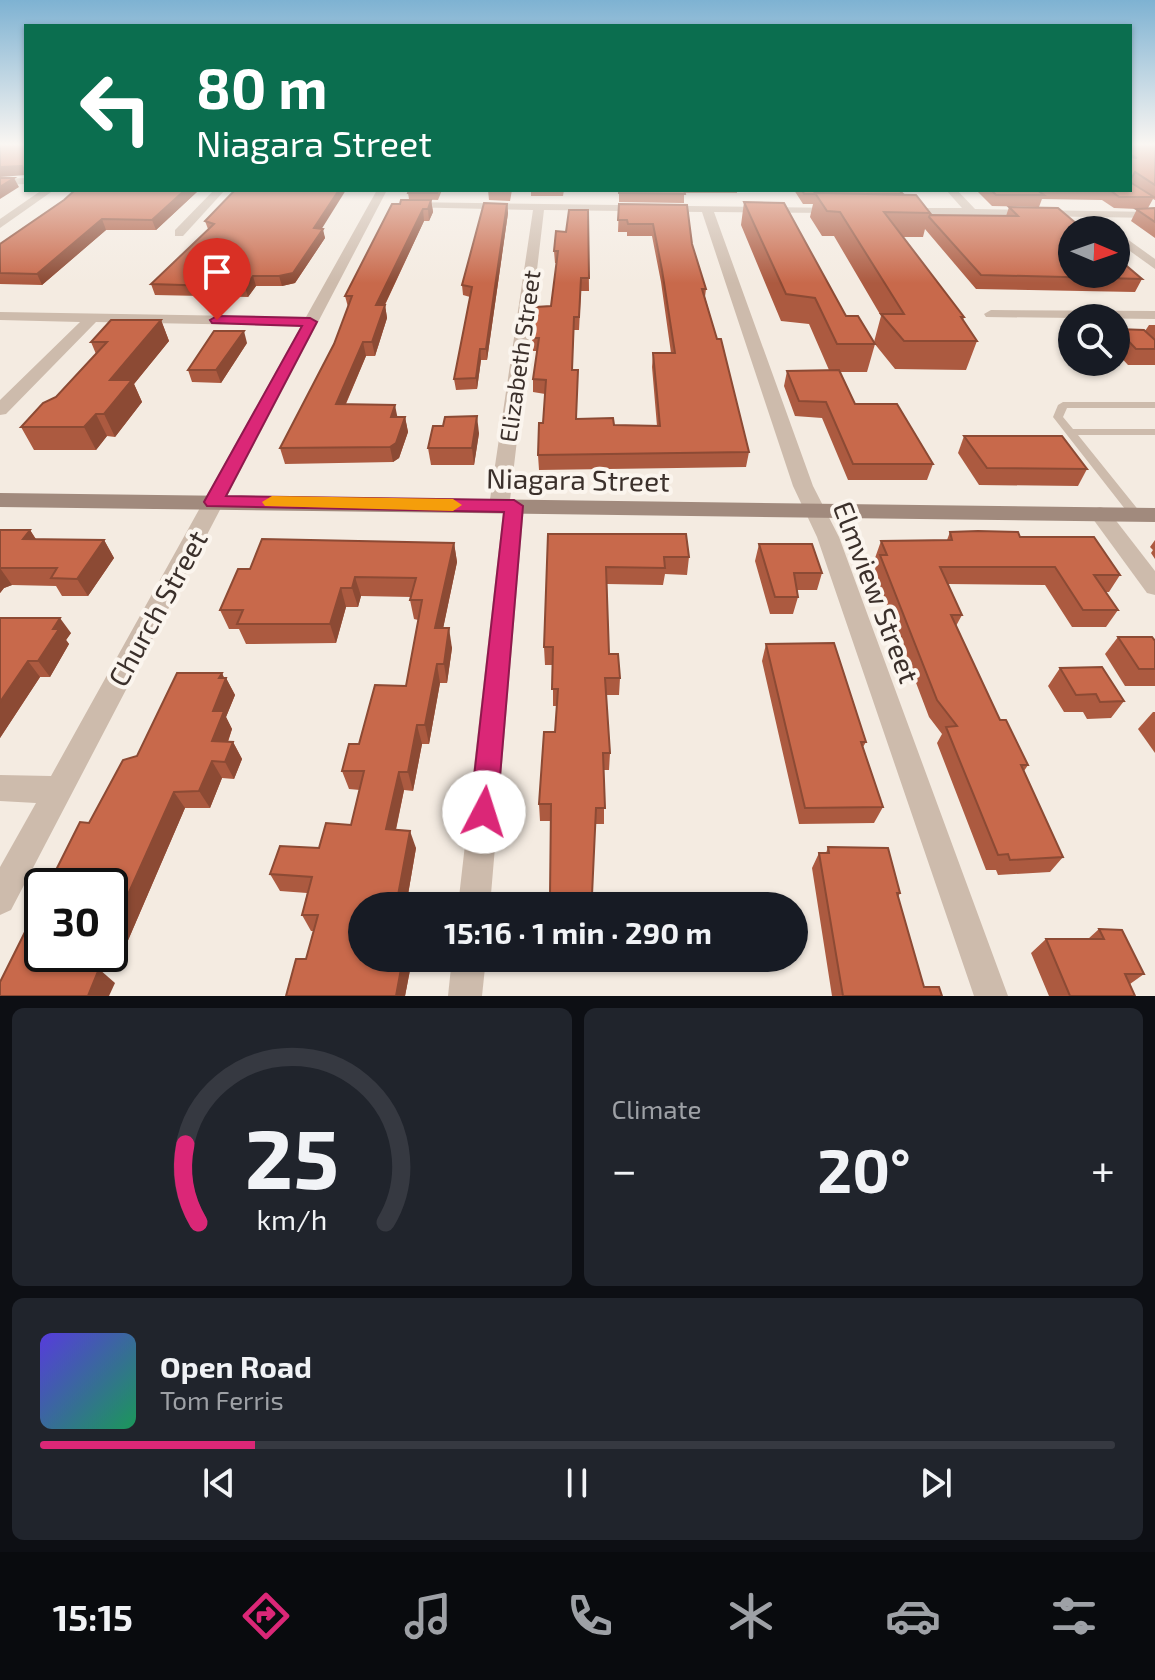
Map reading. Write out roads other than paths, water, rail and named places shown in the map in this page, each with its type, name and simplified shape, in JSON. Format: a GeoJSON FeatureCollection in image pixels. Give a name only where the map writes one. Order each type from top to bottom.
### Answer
{"type":"FeatureCollection","features":[{"type":"Feature","properties":{"kind":"main road","name":"Niagara Street"},"geometry":{"type":"LineString","coordinates":[[0,500],[1146,515]]}},
{"type":"Feature","properties":{"kind":"street"},"geometry":{"type":"LineString","coordinates":[[0,224],[46,192]]}},
{"type":"Feature","properties":{"kind":"street"},"geometry":{"type":"LineString","coordinates":[[179,233],[218,192]]}},
{"type":"Feature","properties":{"kind":"street"},"geometry":{"type":"LineString","coordinates":[[595,192],[595,207]]}},
{"type":"Feature","properties":{"kind":"street"},"geometry":{"type":"LineString","coordinates":[[953,192],[972,212]]}},
{"type":"Feature","properties":{"kind":"street"},"geometry":{"type":"LineString","coordinates":[[380,195],[463,205],[707,209],[778,204],[860,210]]}},
{"type":"Feature","properties":{"kind":"street","name":"Church Street"},"geometry":{"type":"LineString","coordinates":[[0,899],[380,195]]}},
{"type":"Feature","properties":{"kind":"street"},"geometry":{"type":"LineString","coordinates":[[1142,198],[1155,207]]}},
{"type":"Feature","properties":{"kind":"street","name":"Elizabeth Street"},"geometry":{"type":"LineString","coordinates":[[475,892],[506,506],[539,206]]}},
{"type":"Feature","properties":{"kind":"street","name":"Elmview Street"},"geometry":{"type":"LineString","coordinates":[[707,209],[803,486],[828,537],[991,996]]}},
{"type":"Feature","properties":{"kind":"street"},"geometry":{"type":"LineString","coordinates":[[892,211],[1155,215]]}},
{"type":"Feature","properties":{"kind":"street"},"geometry":{"type":"LineString","coordinates":[[1130,246],[1155,265]]}},
{"type":"Feature","properties":{"kind":"street"},"geometry":{"type":"LineString","coordinates":[[991,314],[1155,315]]}},
{"type":"Feature","properties":{"kind":"street"},"geometry":{"type":"LineString","coordinates":[[0,316],[310,322]]}},
{"type":"Feature","properties":{"kind":"street"},"geometry":{"type":"LineString","coordinates":[[0,410],[93,317]]}},
{"type":"Feature","properties":{"kind":"street"},"geometry":{"type":"LineString","coordinates":[[1100,514],[1155,587]]}},
{"type":"Feature","properties":{"kind":"street"},"geometry":{"type":"LineString","coordinates":[[0,788],[58,790]]}},
{"type":"Feature","properties":{"kind":"street"},"geometry":{"type":"LineString","coordinates":[[465,996],[468,972]]}},
{"type":"Feature","properties":{"kind":"lane"},"geometry":{"type":"LineString","coordinates":[[1146,515],[1058,417],[1063,405],[1155,405]]}},
{"type":"Feature","properties":{"kind":"lane"},"geometry":{"type":"LineString","coordinates":[[1070,432],[1155,432]]}}]}
